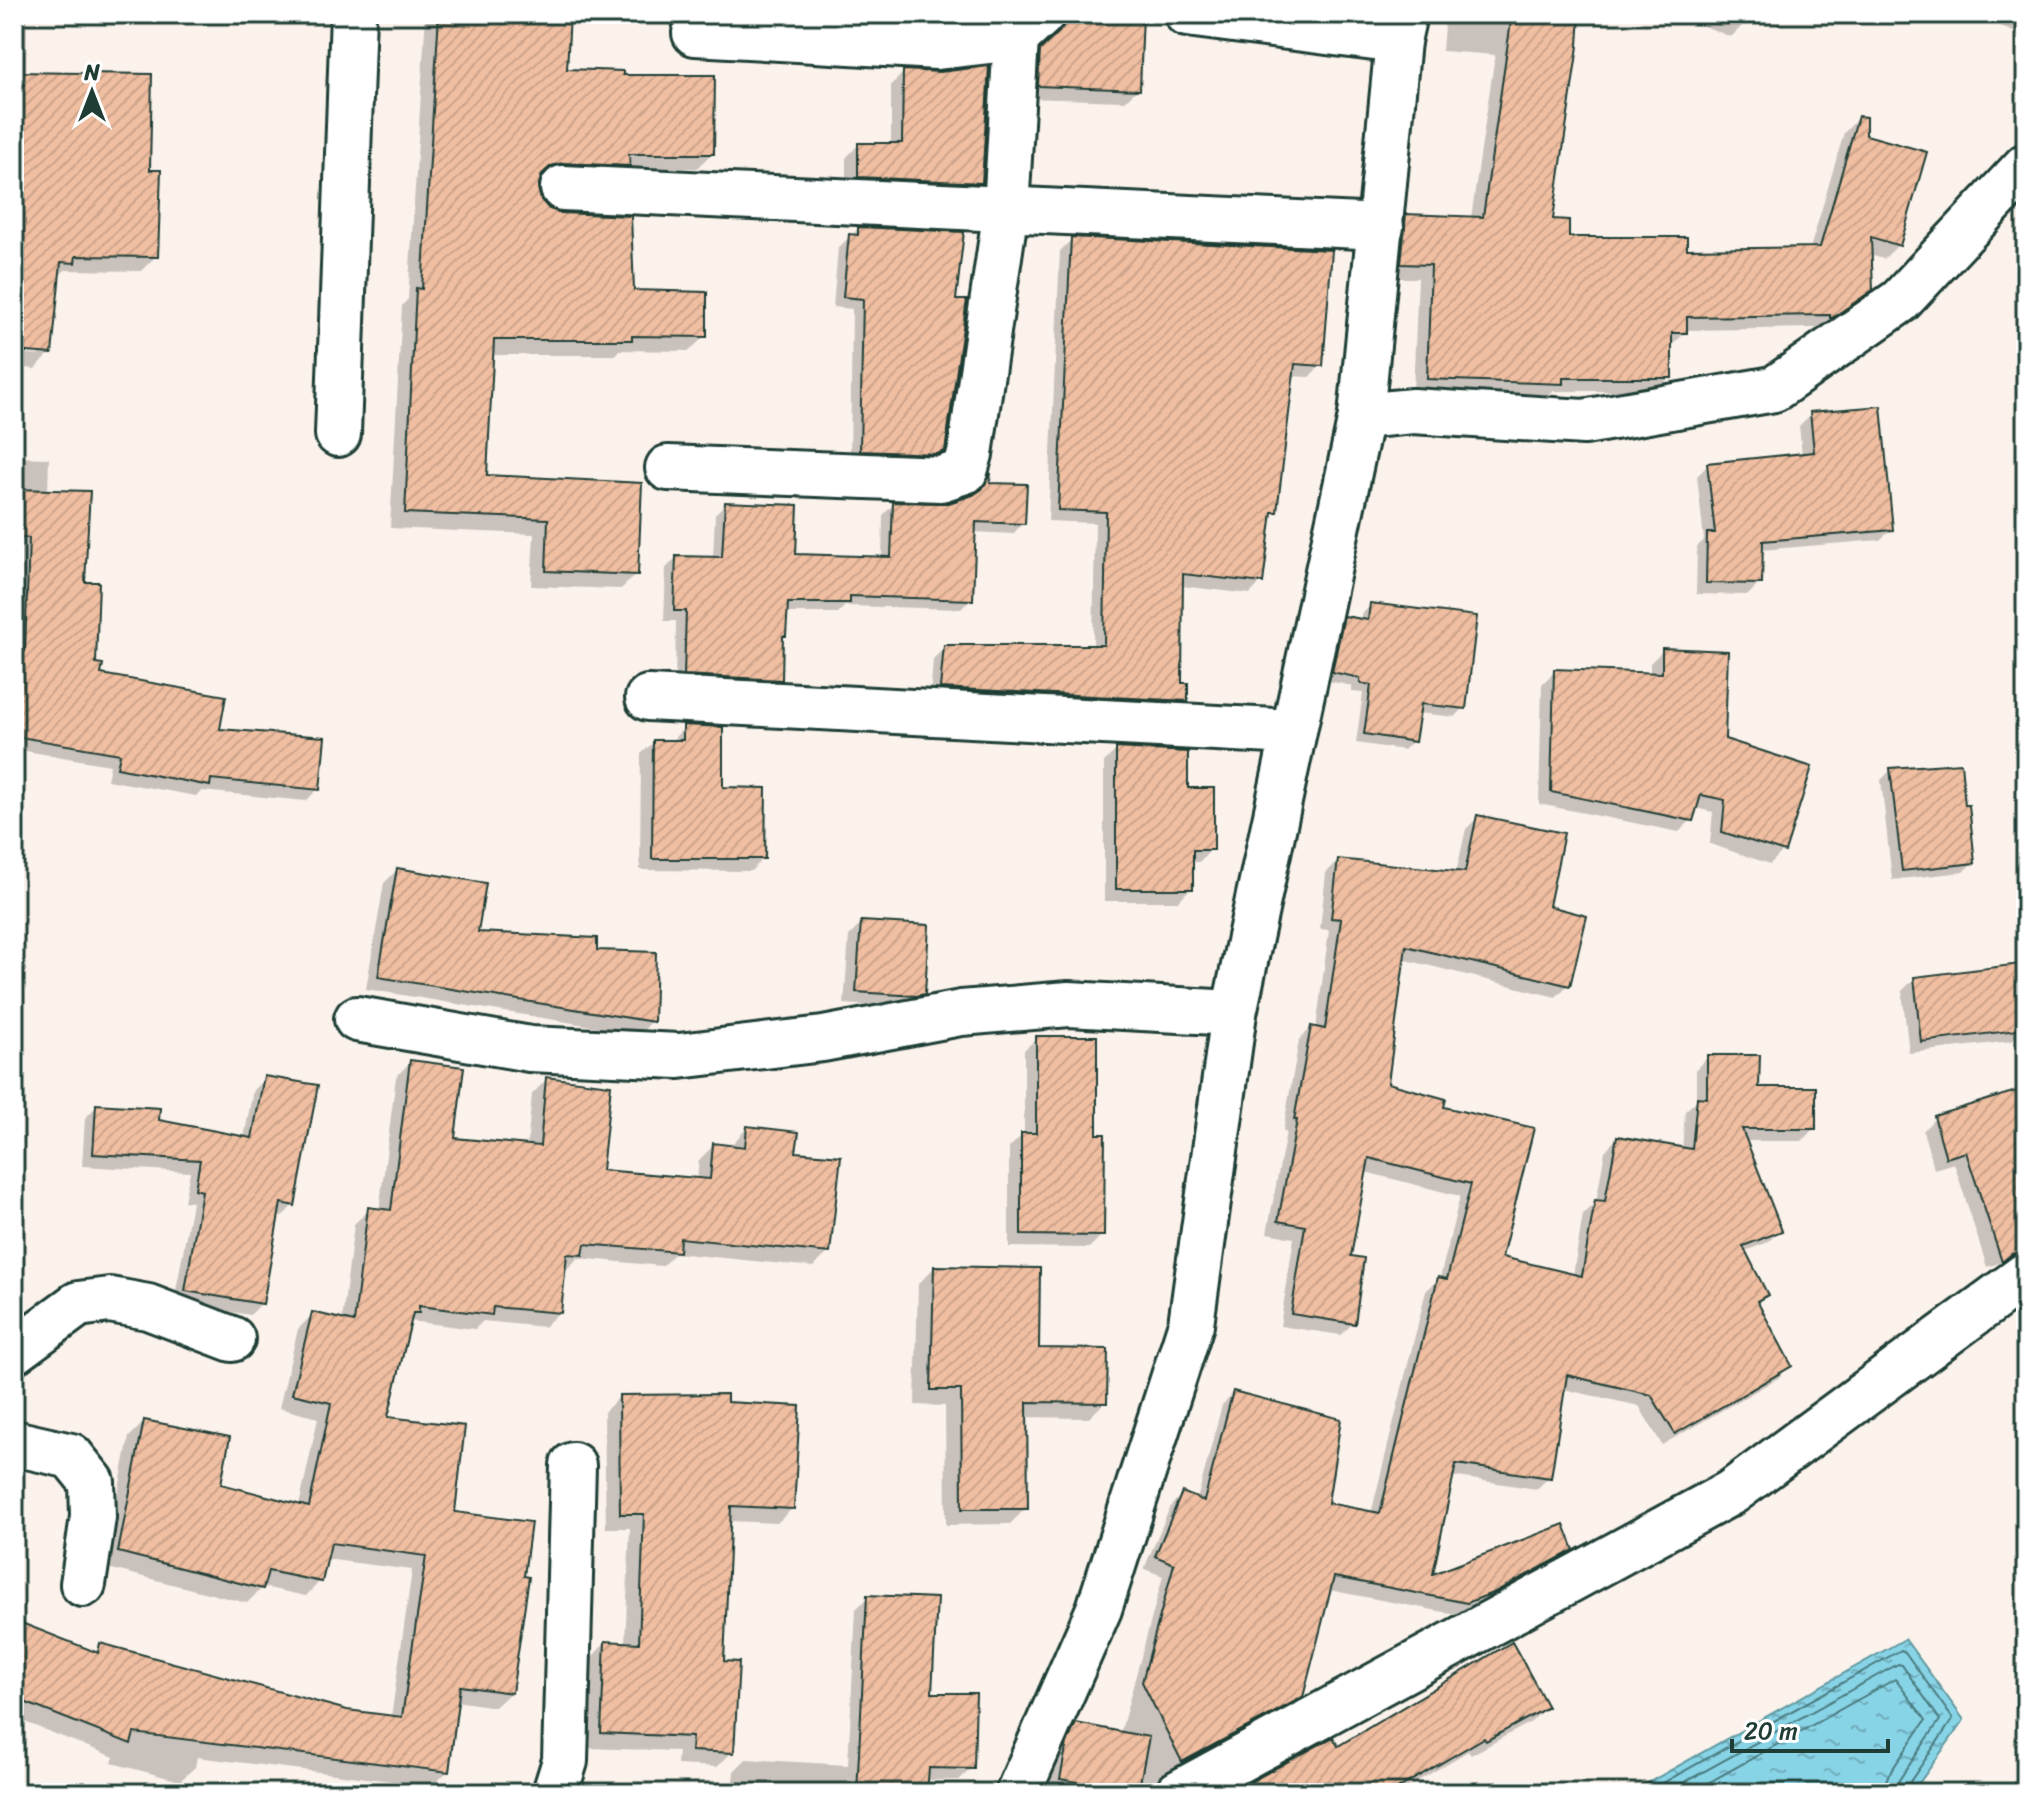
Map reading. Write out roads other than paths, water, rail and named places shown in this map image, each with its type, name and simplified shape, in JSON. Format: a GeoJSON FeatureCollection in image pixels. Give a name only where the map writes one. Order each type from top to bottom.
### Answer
{"type":"FeatureCollection","features":[{"type":"Feature","properties":{"kind":"street"},"geometry":{"type":"LineString","coordinates":[[338,434],[353,14]]}},
{"type":"Feature","properties":{"kind":"street"},"geometry":{"type":"LineString","coordinates":[[1018,1793],[1099,1609],[1191,1324],[1234,1013],[1361,416],[1401,27],[1187,14]]}},
{"type":"Feature","properties":{"kind":"street"},"geometry":{"type":"LineString","coordinates":[[668,468],[941,479],[965,471],[1006,209],[1029,26],[937,47],[695,33]]}},
{"type":"Feature","properties":{"kind":"street"},"geometry":{"type":"LineString","coordinates":[[1361,416],[1413,411],[1584,422],[1774,389],[1900,301],[2026,166]]}},
{"type":"Feature","properties":{"kind":"street"},"geometry":{"type":"LineString","coordinates":[[563,188],[1381,227]]}},
{"type":"Feature","properties":{"kind":"street"},"geometry":{"type":"LineString","coordinates":[[648,698],[1293,732]]}},
{"type":"Feature","properties":{"kind":"street"},"geometry":{"type":"LineString","coordinates":[[357,1019],[530,1049],[679,1056],[823,1039],[961,1013],[1069,1004],[1234,1013]]}},
{"type":"Feature","properties":{"kind":"street"},"geometry":{"type":"LineString","coordinates":[[1178,1793],[1732,1492],[2026,1275]]}},
{"type":"Feature","properties":{"kind":"street"},"geometry":{"type":"LineString","coordinates":[[14,1351],[78,1304],[110,1300],[148,1307],[232,1339]]}},
{"type":"Feature","properties":{"kind":"street"},"geometry":{"type":"LineString","coordinates":[[14,1443],[71,1456],[92,1482],[93,1517],[83,1584]]}},
{"type":"Feature","properties":{"kind":"street"},"geometry":{"type":"LineString","coordinates":[[555,1793],[565,1761],[573,1465]]}},
{"type":"Feature","properties":{"kind":"water"},"geometry":{"type":"Polygon","coordinates":[[[1905,1639],[1964,1720],[1912,1793],[1630,1793],[1905,1639]]]}}]}
